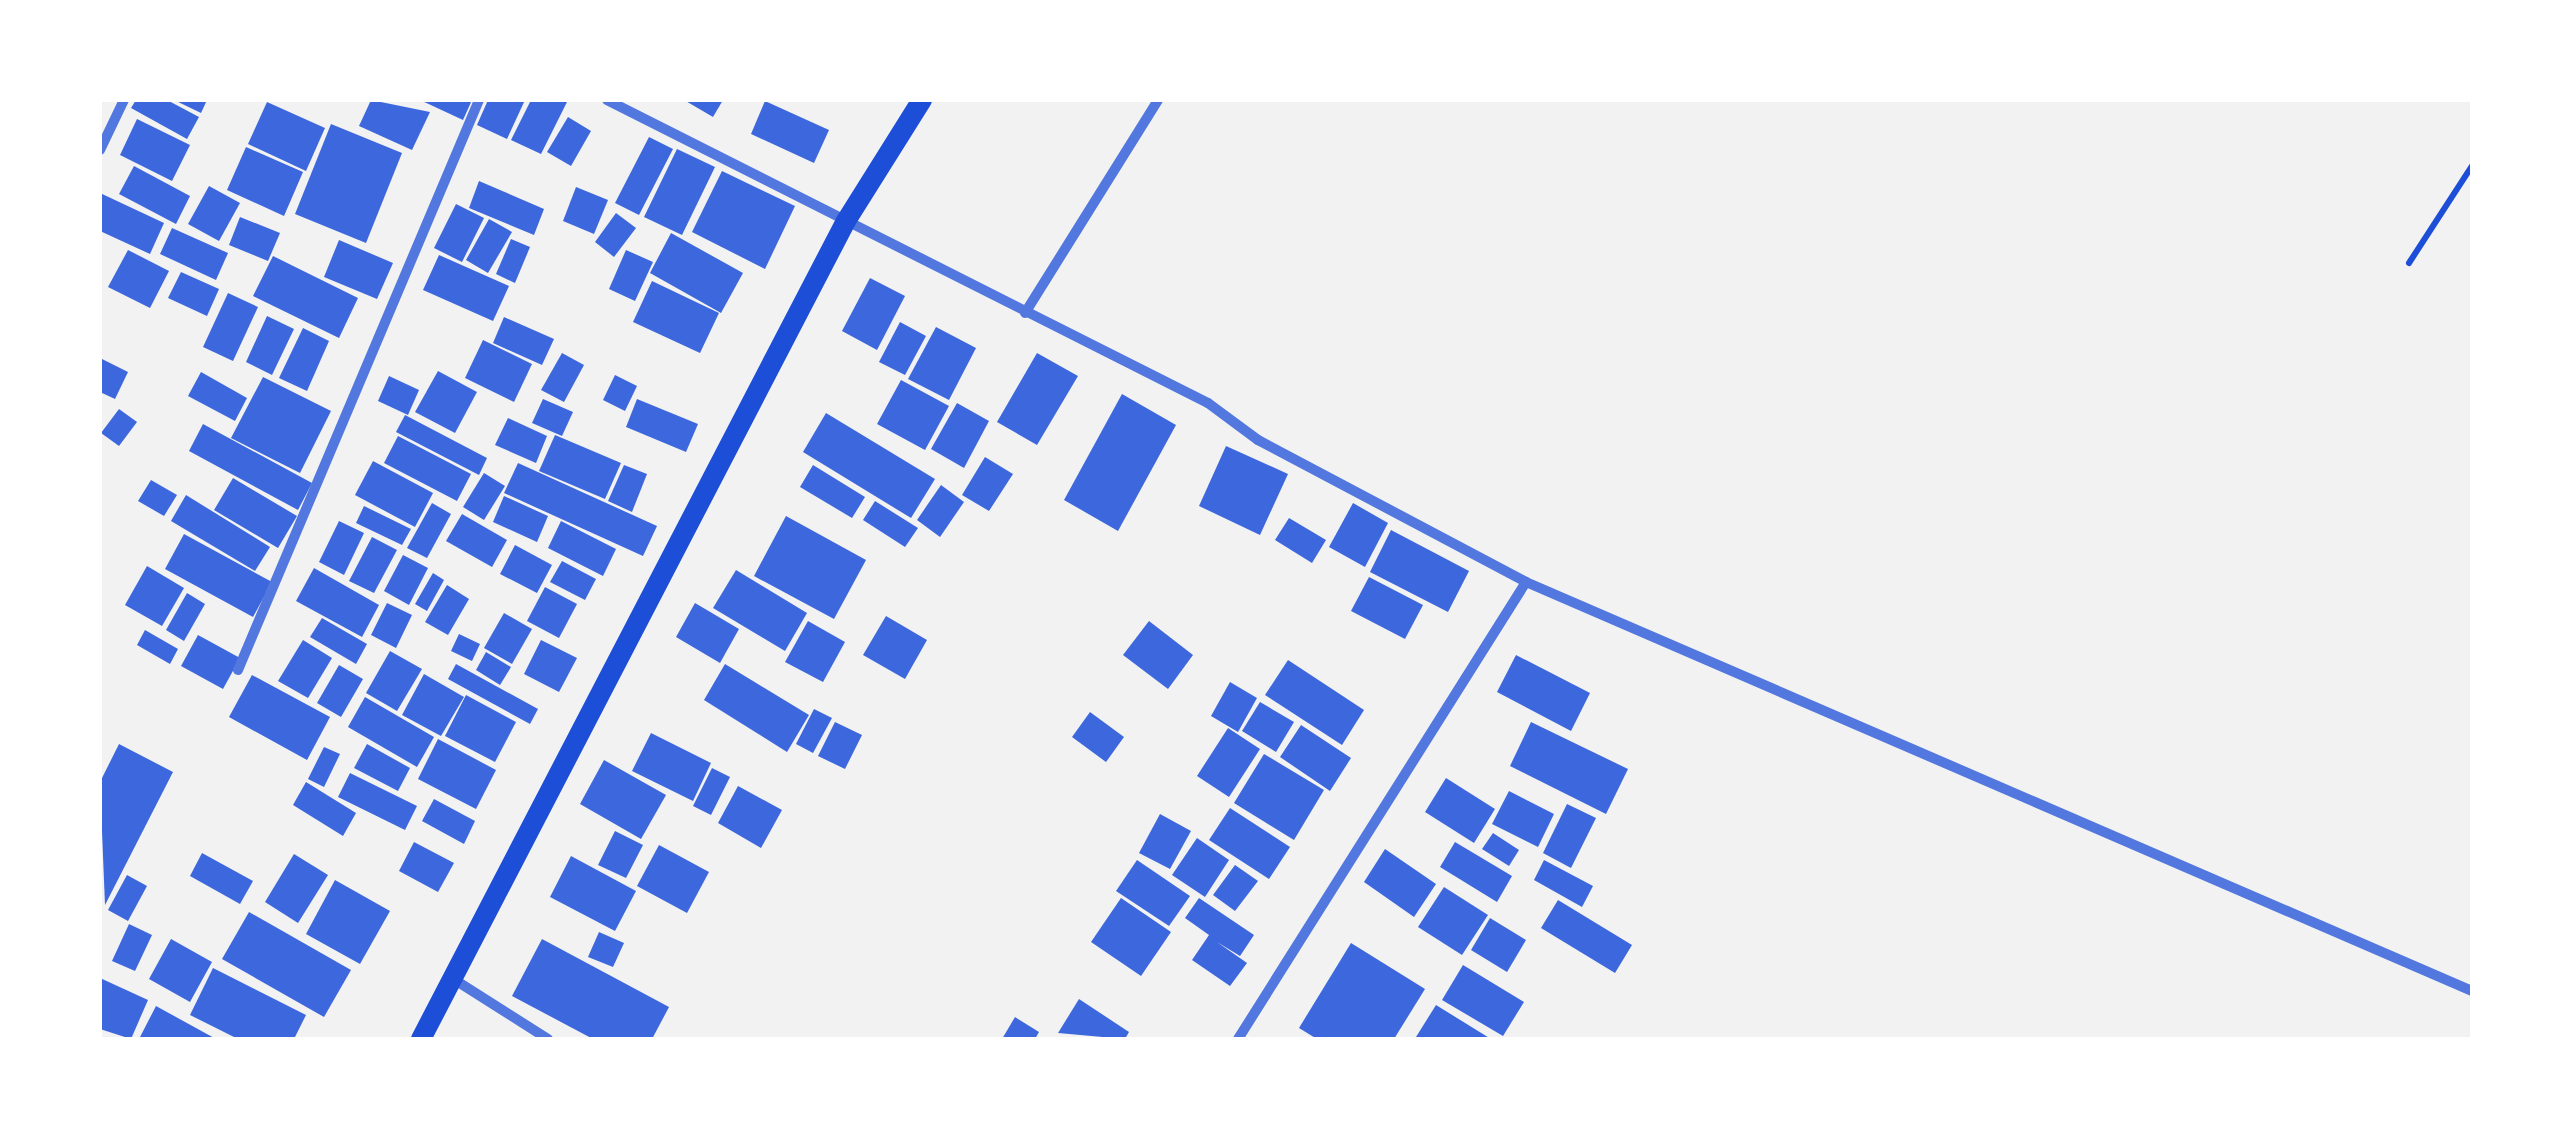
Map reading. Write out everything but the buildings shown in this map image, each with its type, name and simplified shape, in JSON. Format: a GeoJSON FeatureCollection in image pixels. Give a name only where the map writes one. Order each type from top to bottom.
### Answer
{"type":"FeatureCollection","features":[{"type":"Feature","properties":{"kind":"main road"},"geometry":{"type":"LineString","coordinates":[[420,1039],[846,221],[922,100]]}},
{"type":"Feature","properties":{"kind":"street"},"geometry":{"type":"LineString","coordinates":[[100,150],[124,100]]}},
{"type":"Feature","properties":{"kind":"street"},"geometry":{"type":"LineString","coordinates":[[238,670],[479,100]]}},
{"type":"Feature","properties":{"kind":"street"},"geometry":{"type":"LineString","coordinates":[[607,100],[1208,402],[1258,440],[1526,582],[2472,991]]}},
{"type":"Feature","properties":{"kind":"street"},"geometry":{"type":"LineString","coordinates":[[1026,313],[1158,100]]}},
{"type":"Feature","properties":{"kind":"street"},"geometry":{"type":"LineString","coordinates":[[1238,1039],[1526,582]]}},
{"type":"Feature","properties":{"kind":"street"},"geometry":{"type":"LineString","coordinates":[[454,980],[548,1039]]}},
{"type":"Feature","properties":{"kind":"path"},"geometry":{"type":"LineString","coordinates":[[2409,263],[2472,166]]}}]}
